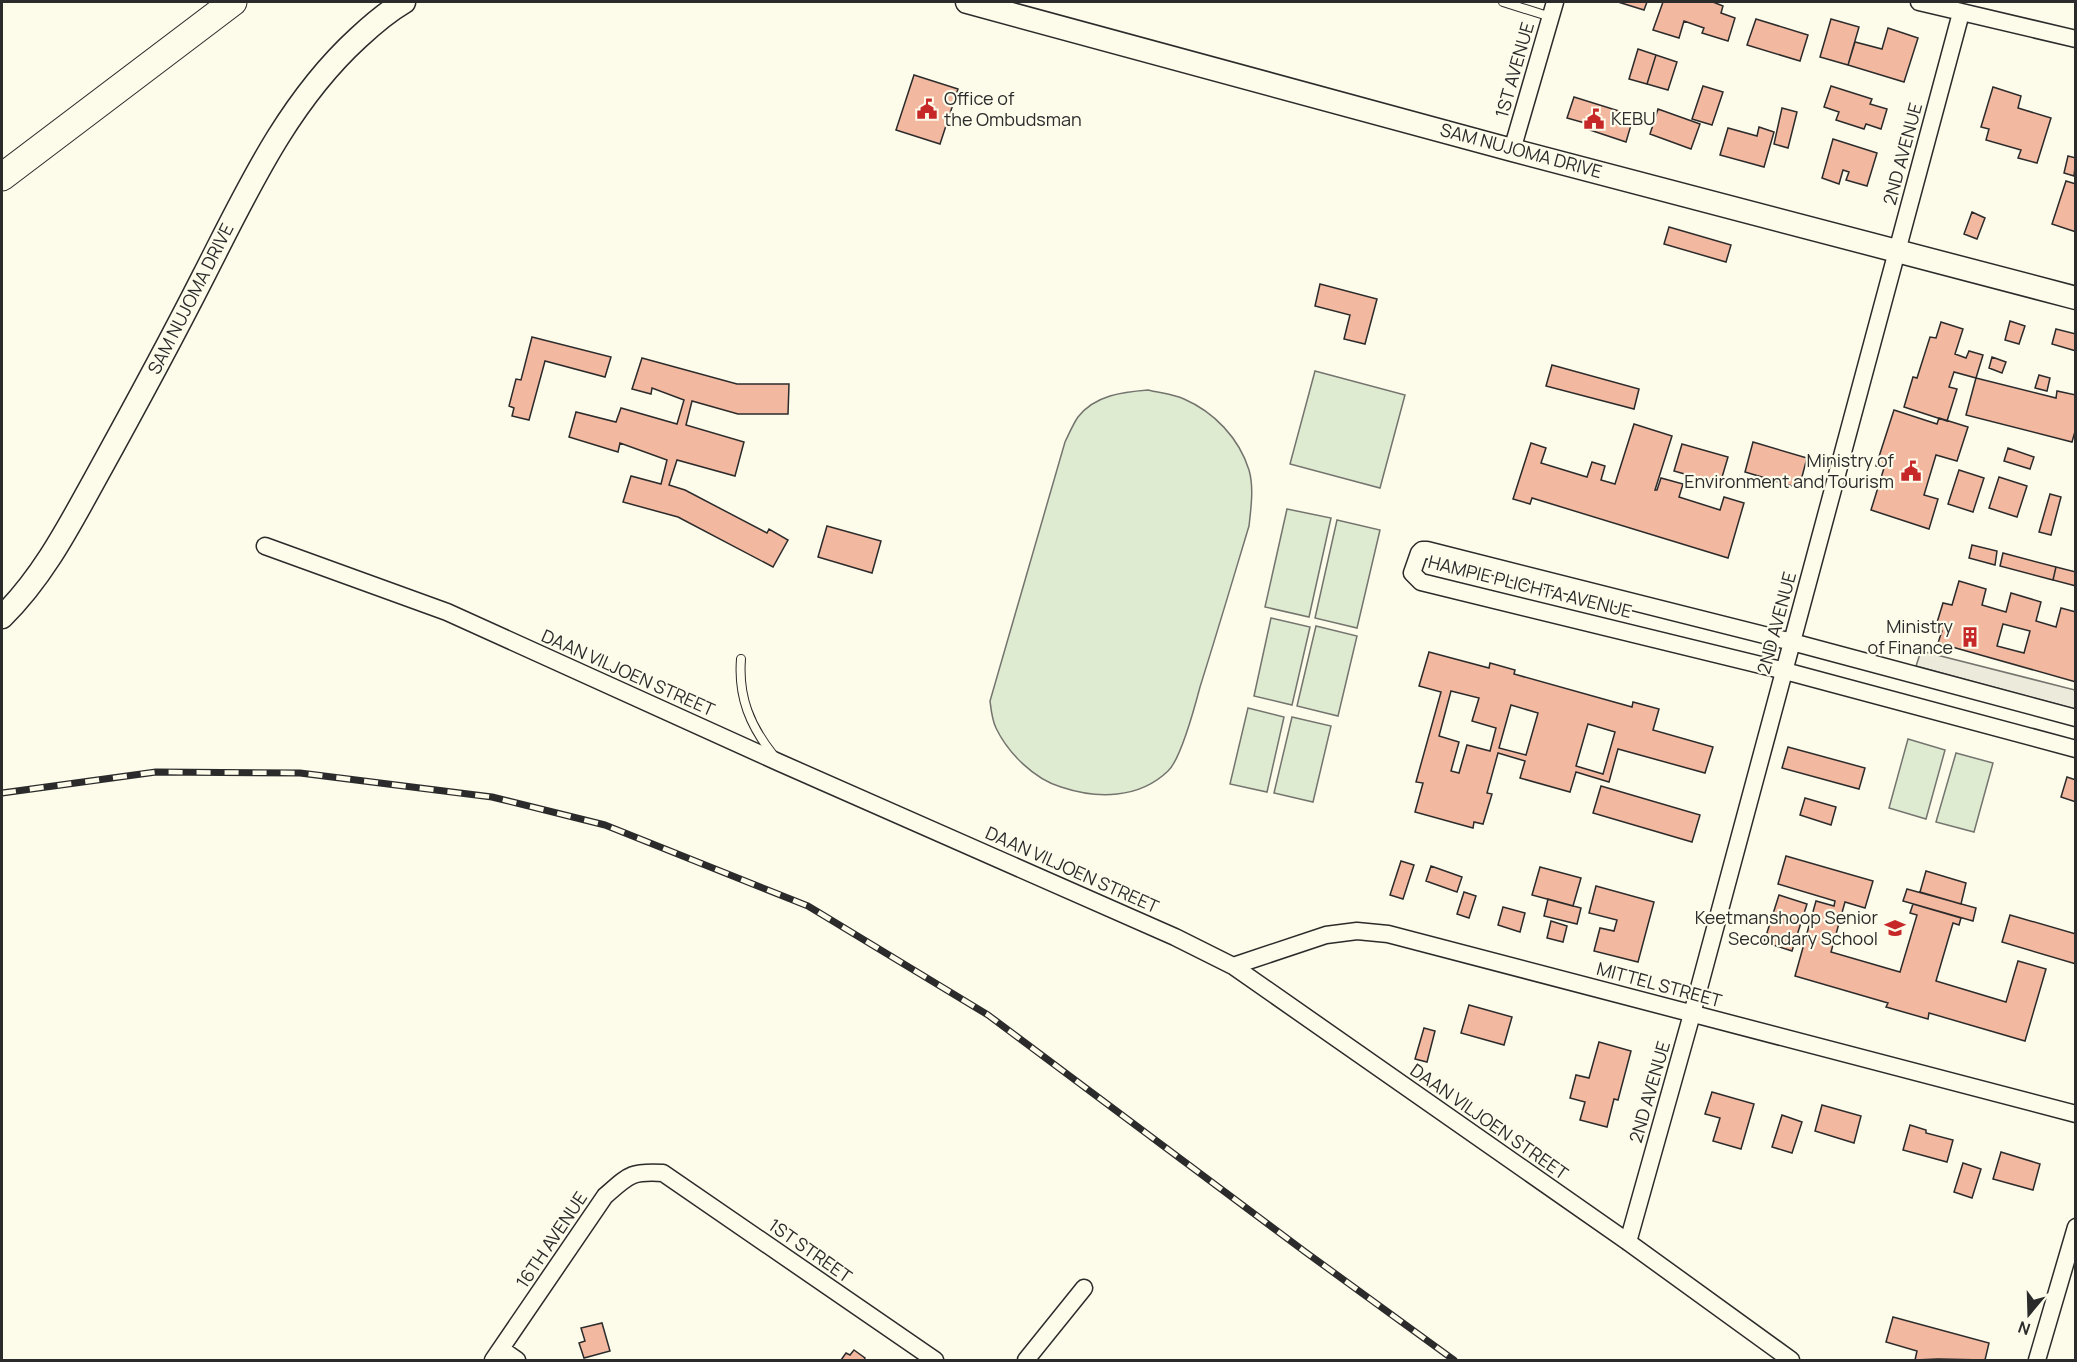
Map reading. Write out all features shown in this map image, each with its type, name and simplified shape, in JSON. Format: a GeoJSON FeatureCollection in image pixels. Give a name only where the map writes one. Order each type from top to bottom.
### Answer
{"type":"FeatureCollection","features":[{"type":"Feature","properties":{"kind":"highway"},"geometry":{"type":"LineString","coordinates":[[2,177],[233,2]]}},
{"type":"Feature","properties":{"kind":"main road","name":"SAM NUJOMA DRIVE"},"geometry":{"type":"LineString","coordinates":[[2,617],[16,603],[57,548],[125,425],[274,142],[302,100],[339,56],[387,12],[404,2]]}},
{"type":"Feature","properties":{"kind":"main road","name":"SAM NUJOMA DRIVE"},"geometry":{"type":"LineString","coordinates":[[967,2],[1512,150],[2076,298]]}},
{"type":"Feature","properties":{"kind":"street"},"geometry":{"type":"LineString","coordinates":[[1919,2],[1964,7],[2076,39]]}},
{"type":"Feature","properties":{"kind":"street","name":"2ND AVENUE"},"geometry":{"type":"LineString","coordinates":[[1628,1242],[1692,1014],[1964,7]]}},
{"type":"Feature","properties":{"kind":"street","name":"1ST AVENUE"},"geometry":{"type":"LineString","coordinates":[[1512,150],[1553,9]]}},
{"type":"Feature","properties":{"kind":"street","name":"DAAN VILJOEN STREET"},"geometry":{"type":"LineString","coordinates":[[265,546],[447,612],[778,762],[1175,937],[1233,966],[1628,1242],[1791,1360]]}},
{"type":"Feature","properties":{"kind":"street","name":"HAMPIE PLICHTA AVENUE"},"geometry":{"type":"LineString","coordinates":[[2076,718],[1792,642],[1427,550],[1419,553],[1412,573],[1420,582],[1785,671],[2076,749]]}},
{"type":"Feature","properties":{"kind":"street","name":"MITTEL STREET"},"geometry":{"type":"LineString","coordinates":[[1233,966],[1326,935],[1357,931],[1388,934],[2076,1114]]}},
{"type":"Feature","properties":{"kind":"street","name":"16TH AVENUE"},"geometry":{"type":"LineString","coordinates":[[497,1355],[605,1196],[622,1181],[640,1172],[663,1173]]}},
{"type":"Feature","properties":{"kind":"street","name":"1ST STREET"},"geometry":{"type":"LineString","coordinates":[[663,1173],[935,1360]]}},
{"type":"Feature","properties":{"kind":"street"},"geometry":{"type":"LineString","coordinates":[[2037,1360],[2076,1227]]}},
{"type":"Feature","properties":{"kind":"street"},"geometry":{"type":"LineString","coordinates":[[1026,1360],[1084,1288]]}},
{"type":"Feature","properties":{"kind":"street"},"geometry":{"type":"LineString","coordinates":[[497,1355],[517,1360]]}},
{"type":"Feature","properties":{"kind":"lane"},"geometry":{"type":"LineString","coordinates":[[1503,2],[1553,9]]}},
{"type":"Feature","properties":{"kind":"lane"},"geometry":{"type":"LineString","coordinates":[[741,659],[740,675],[745,706],[758,736],[778,762]]}},
{"type":"Feature","properties":{"kind":"green space"},"geometry":{"type":"Polygon","coordinates":[[[1315,371],[1405,395],[1380,488],[1290,464],[1315,371]]]}},
{"type":"Feature","properties":{"kind":"green space"},"geometry":{"type":"Polygon","coordinates":[[[1148,390],[1175,396],[1195,404],[1224,427],[1232,437],[1245,458],[1251,477],[1252,498],[1249,526],[1191,719],[1173,765],[1157,780],[1131,792],[1089,794],[1051,783],[1023,764],[1007,747],[996,728],[990,701],[1065,442],[1073,426],[1085,410],[1101,399],[1148,390]]]}},
{"type":"Feature","properties":{"kind":"green space"},"geometry":{"type":"Polygon","coordinates":[[[1287,509],[1331,518],[1309,617],[1265,607],[1287,509]]]}},
{"type":"Feature","properties":{"kind":"green space"},"geometry":{"type":"Polygon","coordinates":[[[1337,520],[1380,530],[1357,628],[1315,618],[1337,520]]]}},
{"type":"Feature","properties":{"kind":"green space"},"geometry":{"type":"Polygon","coordinates":[[[1271,618],[1310,627],[1292,705],[1254,696],[1271,618]]]}},
{"type":"Feature","properties":{"kind":"green space"},"geometry":{"type":"Polygon","coordinates":[[[1316,626],[1357,636],[1338,716],[1297,706],[1316,626]]]}},
{"type":"Feature","properties":{"kind":"green space"},"geometry":{"type":"Polygon","coordinates":[[[1248,708],[1284,717],[1267,792],[1230,784],[1248,708]]]}},
{"type":"Feature","properties":{"kind":"green space"},"geometry":{"type":"Polygon","coordinates":[[[1292,717],[1331,726],[1313,802],[1274,793],[1292,717]]]}},
{"type":"Feature","properties":{"kind":"green space"},"geometry":{"type":"Polygon","coordinates":[[[1908,739],[1945,750],[1926,819],[1889,808],[1908,739]]]}},
{"type":"Feature","properties":{"kind":"green space"},"geometry":{"type":"Polygon","coordinates":[[[1956,753],[1993,763],[1974,832],[1936,822],[1956,753]]]}},
{"type":"Feature","properties":{"kind":"shaded area"},"geometry":{"type":"Polygon","coordinates":[[[1921,651],[2075,690],[2075,709],[1916,666],[1921,651]]]}},
{"type":"Feature","properties":{"kind":"building"},"geometry":{"type":"Polygon","coordinates":[[[1618,2],[1647,2],[1644,10],[1618,2]]]}},
{"type":"Feature","properties":{"kind":"building"},"geometry":{"type":"Polygon","coordinates":[[[1663,2],[1713,2],[1723,6],[1721,13],[1735,18],[1728,41],[1702,33],[1704,28],[1684,21],[1679,38],[1653,30],[1663,2]]]}},
{"type":"Feature","properties":{"kind":"building"},"geometry":{"type":"Polygon","coordinates":[[[1756,19],[1808,35],[1800,61],[1747,45],[1756,19]]]}},
{"type":"Feature","properties":{"kind":"building"},"geometry":{"type":"Polygon","coordinates":[[[1831,19],[1859,27],[1848,65],[1820,57],[1831,19]]]}},
{"type":"Feature","properties":{"kind":"building"},"geometry":{"type":"Polygon","coordinates":[[[1888,28],[1918,38],[1904,82],[1848,65],[1855,42],[1882,49],[1888,28]]]}},
{"type":"Feature","properties":{"kind":"building"},"geometry":{"type":"Polygon","coordinates":[[[1638,49],[1656,55],[1647,84],[1629,79],[1638,49]]]}},
{"type":"Feature","properties":{"kind":"building"},"geometry":{"type":"Polygon","coordinates":[[[1656,55],[1677,62],[1668,90],[1647,84],[1656,55]]]}},
{"type":"Feature","properties":{"kind":"building","name":"Office of the Ombudsman"},"geometry":{"type":"Polygon","coordinates":[[[914,75],[958,89],[940,144],[896,130],[914,75]]]}},
{"type":"Feature","properties":{"kind":"building"},"geometry":{"type":"Polygon","coordinates":[[[1703,86],[1723,92],[1712,125],[1692,119],[1703,86]]]}},
{"type":"Feature","properties":{"kind":"building"},"geometry":{"type":"Polygon","coordinates":[[[1831,86],[1872,99],[1870,104],[1887,109],[1881,129],[1866,124],[1864,129],[1836,120],[1839,112],[1824,107],[1831,86]]]}},
{"type":"Feature","properties":{"kind":"building"},"geometry":{"type":"Polygon","coordinates":[[[1993,87],[2021,96],[2018,108],[2051,118],[2037,163],[2018,158],[2021,150],[1986,140],[1989,129],[1981,127],[1993,87]]]}},
{"type":"Feature","properties":{"kind":"building","name":"KEBU"},"geometry":{"type":"Polygon","coordinates":[[[1574,97],[1619,111],[1617,120],[1631,125],[1626,142],[1590,130],[1592,125],[1567,118],[1574,97]]]}},
{"type":"Feature","properties":{"kind":"building"},"geometry":{"type":"Polygon","coordinates":[[[1782,108],[1797,112],[1788,148],[1774,144],[1782,108]]]}},
{"type":"Feature","properties":{"kind":"building"},"geometry":{"type":"Polygon","coordinates":[[[1658,109],[1700,124],[1691,149],[1650,134],[1658,109]]]}},
{"type":"Feature","properties":{"kind":"building"},"geometry":{"type":"Polygon","coordinates":[[[1759,127],[1774,132],[1764,167],[1720,155],[1728,128],[1757,136],[1759,127]]]}},
{"type":"Feature","properties":{"kind":"building"},"geometry":{"type":"Polygon","coordinates":[[[1833,139],[1877,153],[1867,186],[1846,180],[1849,172],[1843,170],[1839,184],[1822,178],[1833,139]]]}},
{"type":"Feature","properties":{"kind":"building"},"geometry":{"type":"Polygon","coordinates":[[[2068,156],[2076,158],[2074,176],[2064,173],[2068,156]]]}},
{"type":"Feature","properties":{"kind":"building"},"geometry":{"type":"Polygon","coordinates":[[[2066,181],[2076,184],[2076,232],[2052,224],[2066,181]]]}},
{"type":"Feature","properties":{"kind":"building"},"geometry":{"type":"Polygon","coordinates":[[[1972,212],[1985,218],[1977,239],[1964,234],[1972,212]]]}},
{"type":"Feature","properties":{"kind":"building"},"geometry":{"type":"Polygon","coordinates":[[[1669,227],[1731,245],[1726,262],[1664,244],[1669,227]]]}},
{"type":"Feature","properties":{"kind":"building"},"geometry":{"type":"Polygon","coordinates":[[[1320,284],[1377,299],[1365,344],[1344,339],[1350,315],[1315,306],[1320,284]]]}},
{"type":"Feature","properties":{"kind":"building"},"geometry":{"type":"Polygon","coordinates":[[[2010,321],[2025,326],[2019,344],[2005,340],[2010,321]]]}},
{"type":"Feature","properties":{"kind":"building"},"geometry":{"type":"Polygon","coordinates":[[[1941,322],[1963,329],[1955,354],[1966,358],[1969,351],[1983,355],[1976,378],[1954,372],[1949,387],[1957,389],[1947,421],[1904,407],[1913,377],[1917,378],[1930,337],[1936,338],[1941,322]]]}},
{"type":"Feature","properties":{"kind":"building"},"geometry":{"type":"Polygon","coordinates":[[[2056,329],[2076,334],[2076,351],[2052,344],[2056,329]]]}},
{"type":"Feature","properties":{"kind":"building"},"geometry":{"type":"Polygon","coordinates":[[[532,337],[611,357],[605,377],[545,361],[529,420],[512,416],[514,408],[509,406],[516,379],[521,380],[532,337]]]}},
{"type":"Feature","properties":{"kind":"building"},"geometry":{"type":"Polygon","coordinates":[[[1992,357],[2006,362],[2002,373],[1989,368],[1992,357]]]}},
{"type":"Feature","properties":{"kind":"building"},"geometry":{"type":"Polygon","coordinates":[[[642,358],[737,384],[789,384],[788,414],[738,414],[692,401],[686,425],[744,442],[735,476],[677,460],[669,485],[685,490],[767,533],[769,529],[788,540],[773,567],[678,517],[623,502],[631,476],[661,484],[667,460],[620,443],[618,452],[569,437],[576,412],[616,422],[621,408],[677,424],[684,400],[652,388],[651,394],[632,389],[642,358]]]}},
{"type":"Feature","properties":{"kind":"building"},"geometry":{"type":"Polygon","coordinates":[[[1552,365],[1639,389],[1634,409],[1546,386],[1552,365]]]}},
{"type":"Feature","properties":{"kind":"building"},"geometry":{"type":"Polygon","coordinates":[[[2039,375],[2050,378],[2047,391],[2035,388],[2039,375]]]}},
{"type":"Feature","properties":{"kind":"building"},"geometry":{"type":"Polygon","coordinates":[[[1976,378],[2056,398],[2057,391],[2076,395],[2076,428],[2072,442],[1966,415],[1976,378]]]}},
{"type":"Feature","properties":{"kind":"building"},"geometry":{"type":"Polygon","coordinates":[[[1894,410],[1937,424],[1939,418],[1968,427],[1957,461],[1936,455],[1924,495],[1938,499],[1929,529],[1871,510],[1884,468],[1876,466],[1894,410]]]}},
{"type":"Feature","properties":{"kind":"building"},"geometry":{"type":"Polygon","coordinates":[[[1634,424],[1672,436],[1655,490],[1661,478],[1683,484],[1679,497],[1720,510],[1724,497],[1744,503],[1728,558],[1532,498],[1530,504],[1513,499],[1531,443],[1546,448],[1541,463],[1587,477],[1592,462],[1605,466],[1601,480],[1615,484],[1634,424]]]}},
{"type":"Feature","properties":{"kind":"building"},"geometry":{"type":"Polygon","coordinates":[[[1753,442],[1807,458],[1799,488],[1745,472],[1753,442]]]}},
{"type":"Feature","properties":{"kind":"building"},"geometry":{"type":"Polygon","coordinates":[[[1682,444],[1728,457],[1720,484],[1674,471],[1682,444]]]}},
{"type":"Feature","properties":{"kind":"building"},"geometry":{"type":"Polygon","coordinates":[[[2008,448],[2034,457],[2030,469],[2004,461],[2008,448]]]}},
{"type":"Feature","properties":{"kind":"building"},"geometry":{"type":"Polygon","coordinates":[[[1959,470],[1984,478],[1973,512],[1948,504],[1959,470]]]}},
{"type":"Feature","properties":{"kind":"building"},"geometry":{"type":"Polygon","coordinates":[[[1999,477],[2027,486],[2017,517],[1989,508],[1999,477]]]}},
{"type":"Feature","properties":{"kind":"building"},"geometry":{"type":"Polygon","coordinates":[[[2050,494],[2061,497],[2051,535],[2039,532],[2050,494]]]}},
{"type":"Feature","properties":{"kind":"building"},"geometry":{"type":"Polygon","coordinates":[[[827,526],[881,541],[872,573],[818,557],[827,526]]]}},
{"type":"Feature","properties":{"kind":"building"},"geometry":{"type":"Polygon","coordinates":[[[1972,545],[1997,551],[1995,565],[1969,558],[1972,545]]]}},
{"type":"Feature","properties":{"kind":"building"},"geometry":{"type":"Polygon","coordinates":[[[2003,553],[2056,567],[2053,580],[2000,566],[2003,553]]]}},
{"type":"Feature","properties":{"kind":"building"},"geometry":{"type":"Polygon","coordinates":[[[2056,567],[2076,572],[2076,586],[2053,580],[2056,567]]]}},
{"type":"Feature","properties":{"kind":"building","name":"Ministry of Finance"},"geometry":{"type":"Polygon","coordinates":[[[1959,581],[1986,589],[1982,605],[2006,612],[2011,593],[2041,602],[2036,621],[2056,627],[2061,608],[2076,612],[2076,682],[1938,643],[1942,631],[1935,629],[1943,603],[1952,605],[1959,581]],[[2003,624],[1997,646],[2024,653],[2030,631],[2003,624]]]}},
{"type":"Feature","properties":{"kind":"building"},"geometry":{"type":"Polygon","coordinates":[[[1429,652],[1489,668],[1490,663],[1515,670],[1514,674],[1632,707],[1633,702],[1659,709],[1653,730],[1713,747],[1705,773],[1618,749],[1609,782],[1576,772],[1570,792],[1520,778],[1525,761],[1498,753],[1487,793],[1492,794],[1483,824],[1474,822],[1473,828],[1415,812],[1423,783],[1416,782],[1441,692],[1419,686],[1429,652]],[[1451,691],[1439,736],[1459,742],[1451,771],[1459,773],[1467,745],[1490,751],[1496,728],[1472,721],[1479,698],[1451,691]],[[1511,705],[1499,748],[1526,755],[1538,713],[1511,705]],[[1588,724],[1576,766],[1603,774],[1615,732],[1588,724]]]}},
{"type":"Feature","properties":{"kind":"building"},"geometry":{"type":"Polygon","coordinates":[[[1788,747],[1865,768],[1859,789],[1782,768],[1788,747]]]}},
{"type":"Feature","properties":{"kind":"building"},"geometry":{"type":"Polygon","coordinates":[[[2067,777],[2076,780],[2076,802],[2061,797],[2067,777]]]}},
{"type":"Feature","properties":{"kind":"building"},"geometry":{"type":"Polygon","coordinates":[[[1601,786],[1700,815],[1692,842],[1593,813],[1601,786]]]}},
{"type":"Feature","properties":{"kind":"building"},"geometry":{"type":"Polygon","coordinates":[[[1805,798],[1836,807],[1831,825],[1800,815],[1805,798]]]}},
{"type":"Feature","properties":{"kind":"building"},"geometry":{"type":"Polygon","coordinates":[[[1786,856],[1873,881],[1865,908],[1845,902],[1831,952],[1900,972],[1917,915],[1910,913],[1913,904],[1961,918],[1959,925],[1953,923],[1936,981],[2006,1002],[2018,961],[2046,969],[2025,1041],[1929,1013],[1928,1019],[1886,1007],[1888,1003],[1795,976],[1816,901],[1834,906],[1835,901],[1778,884],[1786,856]]]}},
{"type":"Feature","properties":{"kind":"building"},"geometry":{"type":"Polygon","coordinates":[[[1401,861],[1414,865],[1403,899],[1390,895],[1401,861]]]}},
{"type":"Feature","properties":{"kind":"building"},"geometry":{"type":"Polygon","coordinates":[[[1431,866],[1462,877],[1457,892],[1426,881],[1431,866]]]}},
{"type":"Feature","properties":{"kind":"building"},"geometry":{"type":"Polygon","coordinates":[[[1540,867],[1581,878],[1573,906],[1532,895],[1540,867]]]}},
{"type":"Feature","properties":{"kind":"building"},"geometry":{"type":"Polygon","coordinates":[[[1926,871],[1966,883],[1961,904],[1920,892],[1926,871]]]}},
{"type":"Feature","properties":{"kind":"building"},"geometry":{"type":"Polygon","coordinates":[[[1596,886],[1654,902],[1638,962],[1594,951],[1600,928],[1614,931],[1617,920],[1589,913],[1596,886]]]}},
{"type":"Feature","properties":{"kind":"building"},"geometry":{"type":"Polygon","coordinates":[[[1907,889],[1976,908],[1973,921],[1903,901],[1907,889]]]}},
{"type":"Feature","properties":{"kind":"building"},"geometry":{"type":"Polygon","coordinates":[[[1464,892],[1476,896],[1469,918],[1457,914],[1464,892]]]}},
{"type":"Feature","properties":{"kind":"building"},"geometry":{"type":"Polygon","coordinates":[[[1779,895],[1807,904],[1792,951],[1764,942],[1779,895]]]}},
{"type":"Feature","properties":{"kind":"building"},"geometry":{"type":"Polygon","coordinates":[[[1548,899],[1581,908],[1577,924],[1544,916],[1548,899]]]}},
{"type":"Feature","properties":{"kind":"building"},"geometry":{"type":"Polygon","coordinates":[[[1503,907],[1525,913],[1520,932],[1498,925],[1503,907]]]}},
{"type":"Feature","properties":{"kind":"building"},"geometry":{"type":"Polygon","coordinates":[[[2010,915],[2076,934],[2076,964],[2002,942],[2010,915]]]}},
{"type":"Feature","properties":{"kind":"building"},"geometry":{"type":"Polygon","coordinates":[[[1551,921],[1567,926],[1563,942],[1547,938],[1551,921]]]}},
{"type":"Feature","properties":{"kind":"building"},"geometry":{"type":"Polygon","coordinates":[[[1469,1005],[1512,1017],[1504,1045],[1461,1033],[1469,1005]]]}},
{"type":"Feature","properties":{"kind":"building"},"geometry":{"type":"Polygon","coordinates":[[[1424,1028],[1435,1031],[1427,1062],[1415,1059],[1424,1028]]]}},
{"type":"Feature","properties":{"kind":"building"},"geometry":{"type":"Polygon","coordinates":[[[1599,1042],[1631,1051],[1618,1100],[1614,1099],[1607,1127],[1580,1120],[1585,1102],[1570,1098],[1576,1075],[1589,1078],[1599,1042]]]}},
{"type":"Feature","properties":{"kind":"building"},"geometry":{"type":"Polygon","coordinates":[[[1712,1092],[1754,1104],[1741,1149],[1713,1141],[1720,1118],[1705,1114],[1712,1092]]]}},
{"type":"Feature","properties":{"kind":"building"},"geometry":{"type":"Polygon","coordinates":[[[1822,1105],[1861,1116],[1854,1143],[1815,1131],[1822,1105]]]}},
{"type":"Feature","properties":{"kind":"building"},"geometry":{"type":"Polygon","coordinates":[[[1782,1115],[1802,1122],[1792,1153],[1772,1147],[1782,1115]]]}},
{"type":"Feature","properties":{"kind":"building"},"geometry":{"type":"Polygon","coordinates":[[[1910,1125],[1926,1130],[1926,1133],[1953,1140],[1947,1162],[1903,1150],[1910,1125]]]}},
{"type":"Feature","properties":{"kind":"building"},"geometry":{"type":"Polygon","coordinates":[[[2001,1152],[2040,1164],[2033,1190],[1993,1179],[2001,1152]]]}},
{"type":"Feature","properties":{"kind":"building"},"geometry":{"type":"Polygon","coordinates":[[[1963,1163],[1981,1169],[1972,1198],[1954,1192],[1963,1163]]]}},
{"type":"Feature","properties":{"kind":"building"},"geometry":{"type":"Polygon","coordinates":[[[1893,1317],[1989,1343],[1985,1360],[1915,1360],[1917,1351],[1886,1342],[1893,1317]]]}},
{"type":"Feature","properties":{"kind":"building"},"geometry":{"type":"Polygon","coordinates":[[[602,1323],[610,1351],[584,1358],[579,1343],[585,1341],[581,1328],[602,1323]]]}},
{"type":"Feature","properties":{"kind":"building"},"geometry":{"type":"Polygon","coordinates":[[[854,1350],[865,1358],[864,1360],[841,1360],[846,1353],[850,1355],[854,1350]]]}},
{"type":"Feature","properties":{"kind":"railway"},"geometry":{"type":"LineString","coordinates":[[2,793],[156,772],[300,773],[492,797],[605,825],[808,906],[988,1015],[1454,1360]]}},
{"type":"Feature","properties":{"kind":"place","name":"Office of the Ombudsman"},"geometry":{"type":"Point","coordinates":[927,109]}},
{"type":"Feature","properties":{"kind":"place","name":"KEBU"},"geometry":{"type":"Point","coordinates":[1594,119]}},
{"type":"Feature","properties":{"kind":"place","name":"Ministry of Environment and Tourism"},"geometry":{"type":"Point","coordinates":[1911,471]}},
{"type":"Feature","properties":{"kind":"place","name":"Ministry of Finance"},"geometry":{"type":"Point","coordinates":[1970,637]}},
{"type":"Feature","properties":{"kind":"place","name":"Keetmanshoop Senior Secondary School"},"geometry":{"type":"Point","coordinates":[1895,928]}}]}
